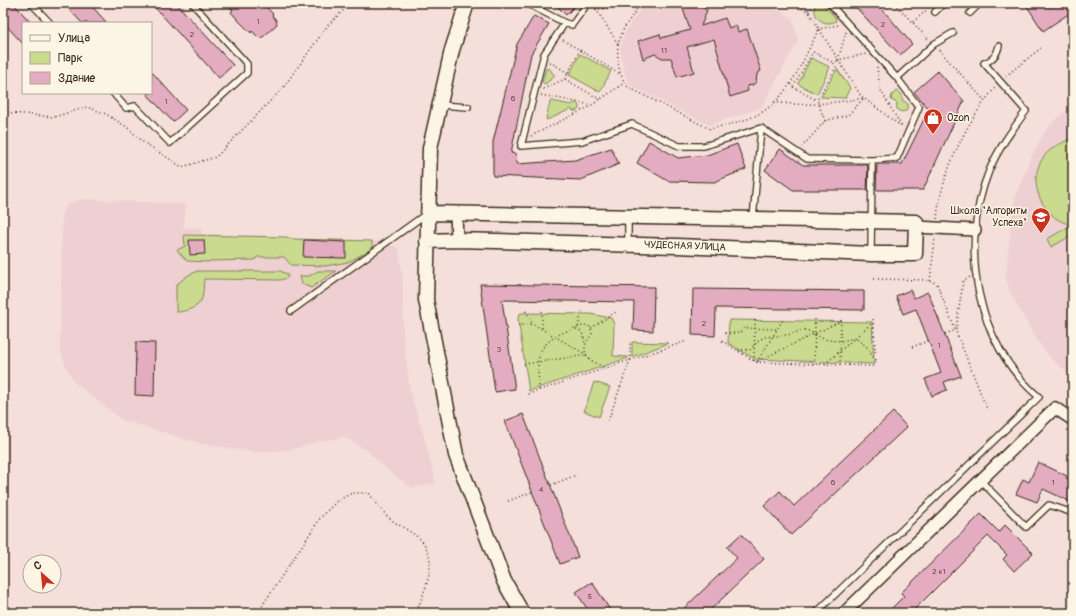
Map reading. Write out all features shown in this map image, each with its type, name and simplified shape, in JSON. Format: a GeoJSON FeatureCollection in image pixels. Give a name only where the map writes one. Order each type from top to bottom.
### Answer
{"type":"FeatureCollection","features":[{"type":"Feature","properties":{"kind":"street"},"geometry":{"type":"LineString","coordinates":[[467,3],[452,50],[430,148],[426,300],[456,456],[504,581],[522,613]]}},
{"type":"Feature","properties":{"kind":"street"},"geometry":{"type":"LineString","coordinates":[[428,213],[916,222],[916,227],[975,230]]}},
{"type":"Feature","properties":{"kind":"street"},"geometry":{"type":"LineString","coordinates":[[456,214],[457,240]]}},
{"type":"Feature","properties":{"kind":"street","name":"ЧУДЕСНАЯ УЛИЦА"},"geometry":{"type":"LineString","coordinates":[[427,241],[457,240],[871,254],[915,254],[916,227]]}},
{"type":"Feature","properties":{"kind":"street"},"geometry":{"type":"LineString","coordinates":[[844,613],[1055,408],[1073,420]]}},
{"type":"Feature","properties":{"kind":"lane"},"geometry":{"type":"LineString","coordinates":[[31,3],[49,22]]}},
{"type":"Feature","properties":{"kind":"lane"},"geometry":{"type":"LineString","coordinates":[[114,94],[126,108],[135,106],[170,143],[247,73],[246,64],[192,3]]}},
{"type":"Feature","properties":{"kind":"lane"},"geometry":{"type":"LineString","coordinates":[[526,3],[565,23],[572,25],[587,5]]}},
{"type":"Feature","properties":{"kind":"lane"},"geometry":{"type":"LineString","coordinates":[[539,9],[542,3]]}},
{"type":"Feature","properties":{"kind":"lane"},"geometry":{"type":"LineString","coordinates":[[761,128],[808,159],[872,160],[897,158],[919,107],[897,78],[829,3]]}},
{"type":"Feature","properties":{"kind":"lane"},"geometry":{"type":"LineString","coordinates":[[935,12],[944,3]]}},
{"type":"Feature","properties":{"kind":"lane"},"geometry":{"type":"LineString","coordinates":[[970,13],[980,3]]}},
{"type":"Feature","properties":{"kind":"lane"},"geometry":{"type":"LineString","coordinates":[[565,23],[543,57],[521,146],[582,141],[632,124],[679,146],[704,146],[761,128]]}},
{"type":"Feature","properties":{"kind":"lane"},"geometry":{"type":"LineString","coordinates":[[897,78],[934,44],[953,34]]}},
{"type":"Feature","properties":{"kind":"lane"},"geometry":{"type":"LineString","coordinates":[[816,613],[1039,397],[1020,378],[1003,355],[991,330],[981,303],[976,275],[975,230],[979,204],[990,171],[1005,140],[1026,112],[984,63],[988,62],[996,55],[999,46]]}},
{"type":"Feature","properties":{"kind":"lane"},"geometry":{"type":"LineString","coordinates":[[439,105],[468,107]]}},
{"type":"Feature","properties":{"kind":"lane"},"geometry":{"type":"LineString","coordinates":[[753,219],[761,128]]}},
{"type":"Feature","properties":{"kind":"lane"},"geometry":{"type":"LineString","coordinates":[[871,254],[872,160]]}},
{"type":"Feature","properties":{"kind":"lane"},"geometry":{"type":"LineString","coordinates":[[291,311],[428,213]]}},
{"type":"Feature","properties":{"kind":"lane"},"geometry":{"type":"LineString","coordinates":[[628,216],[628,245]]}},
{"type":"Feature","properties":{"kind":"lane"},"geometry":{"type":"LineString","coordinates":[[980,480],[1026,527],[1049,505],[1073,513]]}},
{"type":"Feature","properties":{"kind":"path"},"geometry":{"type":"LineString","coordinates":[[3,112],[54,117],[87,107],[104,113],[127,127],[143,142],[182,167],[216,157],[283,88],[328,25],[351,3]]}},
{"type":"Feature","properties":{"kind":"path"},"geometry":{"type":"LineString","coordinates":[[613,3],[613,8]]}},
{"type":"Feature","properties":{"kind":"path"},"geometry":{"type":"LineString","coordinates":[[641,3],[624,28],[618,44],[617,54],[624,83],[628,88],[710,129],[757,114],[774,102],[791,83],[819,29]]}},
{"type":"Feature","properties":{"kind":"path"},"geometry":{"type":"LineString","coordinates":[[791,3],[809,12]]}},
{"type":"Feature","properties":{"kind":"path"},"geometry":{"type":"LineString","coordinates":[[806,3],[809,12],[819,29],[864,98],[908,132]]}},
{"type":"Feature","properties":{"kind":"path"},"geometry":{"type":"LineString","coordinates":[[809,12],[814,3]]}},
{"type":"Feature","properties":{"kind":"path"},"geometry":{"type":"LineString","coordinates":[[894,3],[934,44],[984,100]]}},
{"type":"Feature","properties":{"kind":"path"},"geometry":{"type":"LineString","coordinates":[[587,5],[596,10],[618,44]]}},
{"type":"Feature","properties":{"kind":"path"},"geometry":{"type":"LineString","coordinates":[[596,10],[639,6]]}},
{"type":"Feature","properties":{"kind":"path"},"geometry":{"type":"LineString","coordinates":[[913,22],[930,7]]}},
{"type":"Feature","properties":{"kind":"path"},"geometry":{"type":"LineString","coordinates":[[819,29],[848,23],[838,60]]}},
{"type":"Feature","properties":{"kind":"path"},"geometry":{"type":"LineString","coordinates":[[556,36],[621,74]]}},
{"type":"Feature","properties":{"kind":"path"},"geometry":{"type":"LineString","coordinates":[[930,280],[938,204],[947,171],[962,138],[984,100],[1005,76],[1041,48]]}},
{"type":"Feature","properties":{"kind":"path"},"geometry":{"type":"LineString","coordinates":[[534,93],[564,79],[580,50]]}},
{"type":"Feature","properties":{"kind":"path"},"geometry":{"type":"LineString","coordinates":[[794,87],[812,52],[834,63]]}},
{"type":"Feature","properties":{"kind":"path"},"geometry":{"type":"LineString","coordinates":[[834,63],[838,60],[874,52],[880,89],[902,128]]}},
{"type":"Feature","properties":{"kind":"path"},"geometry":{"type":"LineString","coordinates":[[543,57],[568,73]]}},
{"type":"Feature","properties":{"kind":"path"},"geometry":{"type":"LineString","coordinates":[[825,121],[817,100],[836,67],[834,63]]}},
{"type":"Feature","properties":{"kind":"path"},"geometry":{"type":"LineString","coordinates":[[564,79],[601,100]]}},
{"type":"Feature","properties":{"kind":"path"},"geometry":{"type":"LineString","coordinates":[[523,140],[601,100],[624,83]]}},
{"type":"Feature","properties":{"kind":"path"},"geometry":{"type":"LineString","coordinates":[[791,83],[794,87],[817,100]]}},
{"type":"Feature","properties":{"kind":"path"},"geometry":{"type":"LineString","coordinates":[[534,93],[592,105]]}},
{"type":"Feature","properties":{"kind":"path"},"geometry":{"type":"LineString","coordinates":[[774,102],[795,105],[818,104],[864,98]]}},
{"type":"Feature","properties":{"kind":"path"},"geometry":{"type":"LineString","coordinates":[[798,152],[825,121],[848,115],[864,98]]}},
{"type":"Feature","properties":{"kind":"path"},"geometry":{"type":"LineString","coordinates":[[956,330],[964,281],[969,277],[976,275]]}},
{"type":"Feature","properties":{"kind":"path"},"geometry":{"type":"LineString","coordinates":[[874,279],[930,280],[937,284],[987,409]]}},
{"type":"Feature","properties":{"kind":"path"},"geometry":{"type":"LineString","coordinates":[[525,310],[533,324],[587,355]]}},
{"type":"Feature","properties":{"kind":"path"},"geometry":{"type":"LineString","coordinates":[[542,310],[542,329]]}},
{"type":"Feature","properties":{"kind":"path"},"geometry":{"type":"LineString","coordinates":[[578,327],[582,311]]}},
{"type":"Feature","properties":{"kind":"path"},"geometry":{"type":"LineString","coordinates":[[591,328],[616,312]]}},
{"type":"Feature","properties":{"kind":"path"},"geometry":{"type":"LineString","coordinates":[[755,317],[756,362]]}},
{"type":"Feature","properties":{"kind":"path"},"geometry":{"type":"LineString","coordinates":[[756,362],[784,318]]}},
{"type":"Feature","properties":{"kind":"path"},"geometry":{"type":"LineString","coordinates":[[814,364],[815,318]]}},
{"type":"Feature","properties":{"kind":"path"},"geometry":{"type":"LineString","coordinates":[[722,341],[756,362],[873,366],[876,361],[873,319]]}},
{"type":"Feature","properties":{"kind":"path"},"geometry":{"type":"LineString","coordinates":[[756,362],[841,320],[840,365]]}},
{"type":"Feature","properties":{"kind":"path"},"geometry":{"type":"LineString","coordinates":[[824,364],[874,322]]}},
{"type":"Feature","properties":{"kind":"path"},"geometry":{"type":"LineString","coordinates":[[518,325],[533,324]]}},
{"type":"Feature","properties":{"kind":"path"},"geometry":{"type":"LineString","coordinates":[[539,390],[538,362],[543,348],[556,337],[573,329],[587,325],[591,328]]}},
{"type":"Feature","properties":{"kind":"path"},"geometry":{"type":"LineString","coordinates":[[585,345],[592,334],[591,328]]}},
{"type":"Feature","properties":{"kind":"path"},"geometry":{"type":"LineString","coordinates":[[725,333],[740,333],[744,329],[755,328],[777,329]]}},
{"type":"Feature","properties":{"kind":"path"},"geometry":{"type":"LineString","coordinates":[[573,329],[582,332],[584,337],[584,348],[587,355],[593,362],[605,368]]}},
{"type":"Feature","properties":{"kind":"path"},"geometry":{"type":"LineString","coordinates":[[736,350],[748,350],[763,338],[787,335],[804,330],[824,339],[840,341],[855,338],[866,346],[876,361]]}},
{"type":"Feature","properties":{"kind":"path"},"geometry":{"type":"LineString","coordinates":[[945,334],[956,330]]}},
{"type":"Feature","properties":{"kind":"path"},"geometry":{"type":"LineString","coordinates":[[608,421],[630,360],[630,340]]}},
{"type":"Feature","properties":{"kind":"path"},"geometry":{"type":"LineString","coordinates":[[528,394],[686,341]]}},
{"type":"Feature","properties":{"kind":"path"},"geometry":{"type":"LineString","coordinates":[[912,347],[928,341]]}},
{"type":"Feature","properties":{"kind":"path"},"geometry":{"type":"LineString","coordinates":[[524,364],[587,355]]}},
{"type":"Feature","properties":{"kind":"path"},"geometry":{"type":"LineString","coordinates":[[551,485],[576,475]]}},
{"type":"Feature","properties":{"kind":"path"},"geometry":{"type":"LineString","coordinates":[[508,501],[532,492]]}},
{"type":"Feature","properties":{"kind":"path"},"geometry":{"type":"LineString","coordinates":[[258,613],[322,517],[337,500],[352,493],[369,493],[388,517],[421,540],[429,554],[430,571],[428,582],[416,613]]}},
{"type":"Feature","properties":{"kind":"shaded area"},"geometry":{"type":"Polygon","coordinates":[[[644,3],[763,3],[792,17],[798,41],[761,108],[709,125],[629,85],[623,68],[620,47],[625,32],[644,3]]]}},
{"type":"Feature","properties":{"kind":"shaded area","name":"Школа \"Алгоритм Успеха\""},"geometry":{"type":"Polygon","coordinates":[[[1073,105],[1073,377],[1051,359],[1037,340],[1009,291],[1006,277],[1011,221],[1015,196],[1031,157],[1046,130],[1055,120],[1073,105]]]}},
{"type":"Feature","properties":{"kind":"shaded area"},"geometry":{"type":"Polygon","coordinates":[[[84,199],[186,204],[184,228],[202,228],[202,234],[286,237],[293,239],[377,241],[399,248],[403,284],[403,335],[410,390],[436,483],[411,488],[389,471],[365,449],[344,437],[317,442],[290,450],[251,452],[199,443],[122,420],[74,382],[65,364],[60,349],[62,213],[67,204],[84,199]]]}},
{"type":"Feature","properties":{"kind":"green space"},"geometry":{"type":"Polygon","coordinates":[[[822,4],[835,17],[836,21],[828,23],[821,21],[818,18],[815,11],[815,6],[822,4]]]}},
{"type":"Feature","properties":{"kind":"green space"},"geometry":{"type":"Polygon","coordinates":[[[580,54],[611,71],[600,92],[569,75],[580,54]]]}},
{"type":"Feature","properties":{"kind":"green space"},"geometry":{"type":"Polygon","coordinates":[[[811,58],[830,67],[817,94],[798,84],[811,58]]]}},
{"type":"Feature","properties":{"kind":"green space"},"geometry":{"type":"Polygon","coordinates":[[[549,68],[554,77],[545,84],[542,82],[546,69],[549,68]]]}},
{"type":"Feature","properties":{"kind":"green space"},"geometry":{"type":"Polygon","coordinates":[[[837,69],[850,88],[845,98],[821,97],[837,69]]]}},
{"type":"Feature","properties":{"kind":"green space"},"geometry":{"type":"Polygon","coordinates":[[[896,91],[902,95],[902,100],[908,104],[906,111],[901,112],[898,110],[897,103],[891,100],[892,95],[896,91]]]}},
{"type":"Feature","properties":{"kind":"green space"},"geometry":{"type":"Polygon","coordinates":[[[552,101],[571,105],[577,103],[579,109],[573,111],[571,109],[547,120],[550,102],[552,101]]]}},
{"type":"Feature","properties":{"kind":"green space"},"geometry":{"type":"Polygon","coordinates":[[[1073,137],[1073,235],[1051,247],[1047,239],[1072,225],[1056,218],[1045,207],[1037,191],[1037,174],[1043,158],[1049,151],[1073,137]]]}},
{"type":"Feature","properties":{"kind":"green space"},"geometry":{"type":"Polygon","coordinates":[[[184,235],[286,237],[293,239],[372,241],[372,249],[348,262],[326,266],[291,265],[284,257],[257,257],[255,260],[208,262],[187,261],[177,250],[185,246],[184,235]]]}},
{"type":"Feature","properties":{"kind":"green space"},"geometry":{"type":"Polygon","coordinates":[[[197,271],[280,271],[288,276],[287,278],[280,280],[204,279],[203,296],[201,301],[195,307],[176,312],[176,285],[187,276],[197,271]]]}},
{"type":"Feature","properties":{"kind":"green space"},"geometry":{"type":"Polygon","coordinates":[[[318,271],[336,271],[311,288],[302,284],[300,276],[309,276],[318,271]]]}},
{"type":"Feature","properties":{"kind":"green space"},"geometry":{"type":"Polygon","coordinates":[[[519,314],[590,314],[611,318],[614,324],[613,356],[628,358],[529,391],[518,319],[519,314]]]}},
{"type":"Feature","properties":{"kind":"green space"},"geometry":{"type":"Polygon","coordinates":[[[729,320],[872,322],[874,364],[755,359],[728,343],[729,320]]]}},
{"type":"Feature","properties":{"kind":"green space"},"geometry":{"type":"Polygon","coordinates":[[[632,342],[669,343],[632,357],[632,342]]]}},
{"type":"Feature","properties":{"kind":"green space"},"geometry":{"type":"Polygon","coordinates":[[[594,382],[610,387],[599,417],[584,411],[594,382]]]}},
{"type":"Feature","properties":{"kind":"building"},"geometry":{"type":"Polygon","coordinates":[[[3,3],[13,3],[30,22],[22,22],[22,43],[3,22],[3,3]]]}},
{"type":"Feature","properties":{"kind":"building"},"geometry":{"type":"Polygon","coordinates":[[[74,3],[89,3],[106,22],[81,22],[68,8],[74,3]]]}},
{"type":"Feature","properties":{"kind":"building"},"geometry":{"type":"Polygon","coordinates":[[[151,3],[176,3],[233,65],[219,78],[151,3]]]}},
{"type":"Feature","properties":{"kind":"building"},"geometry":{"type":"Polygon","coordinates":[[[225,3],[262,3],[273,14],[272,15],[277,24],[263,37],[259,38],[252,31],[251,33],[239,21],[231,12],[233,10],[225,3]]]}},
{"type":"Feature","properties":{"kind":"building"},"geometry":{"type":"Polygon","coordinates":[[[554,3],[578,3],[566,15],[554,3]]]}},
{"type":"Feature","properties":{"kind":"building"},"geometry":{"type":"Polygon","coordinates":[[[681,3],[702,3],[703,8],[707,10],[701,26],[725,18],[729,28],[736,25],[738,32],[747,29],[761,71],[757,74],[756,82],[753,85],[747,86],[748,91],[730,97],[714,39],[687,47],[694,72],[677,77],[671,58],[662,58],[655,54],[643,59],[638,41],[660,34],[661,38],[690,30],[681,3]]]}},
{"type":"Feature","properties":{"kind":"building"},"geometry":{"type":"Polygon","coordinates":[[[852,3],[877,3],[912,44],[900,55],[852,3]]]}},
{"type":"Feature","properties":{"kind":"building"},"geometry":{"type":"Polygon","coordinates":[[[1025,3],[1047,3],[1050,7],[1056,3],[1073,3],[1073,11],[1043,31],[1025,3]]]}},
{"type":"Feature","properties":{"kind":"building"},"geometry":{"type":"Polygon","coordinates":[[[534,16],[549,24],[531,54],[511,153],[516,154],[517,164],[575,160],[611,148],[619,164],[581,180],[493,176],[493,142],[517,44],[534,16]]]}},
{"type":"Feature","properties":{"kind":"building"},"geometry":{"type":"Polygon","coordinates":[[[938,71],[964,101],[923,190],[876,190],[877,164],[902,164],[929,109],[914,92],[938,71]]]}},
{"type":"Feature","properties":{"kind":"building"},"geometry":{"type":"Polygon","coordinates":[[[152,72],[186,110],[173,122],[147,94],[152,94],[152,72]]]}},
{"type":"Feature","properties":{"kind":"building"},"geometry":{"type":"Polygon","coordinates":[[[649,141],[678,158],[707,155],[737,144],[746,169],[714,182],[668,181],[637,163],[649,141]]]}},
{"type":"Feature","properties":{"kind":"building"},"geometry":{"type":"Polygon","coordinates":[[[780,149],[803,165],[868,165],[867,190],[793,190],[765,170],[780,149]]]}},
{"type":"Feature","properties":{"kind":"building"},"geometry":{"type":"Polygon","coordinates":[[[189,240],[204,240],[205,254],[190,255],[189,240]]]}},
{"type":"Feature","properties":{"kind":"building"},"geometry":{"type":"Polygon","coordinates":[[[304,240],[346,242],[346,258],[303,257],[304,240]]]}},
{"type":"Feature","properties":{"kind":"building"},"geometry":{"type":"Polygon","coordinates":[[[480,284],[654,287],[653,331],[633,330],[634,302],[502,300],[515,389],[495,392],[480,284]]]}},
{"type":"Feature","properties":{"kind":"building"},"geometry":{"type":"Polygon","coordinates":[[[693,289],[864,291],[864,310],[716,308],[715,336],[692,335],[693,289]]]}},
{"type":"Feature","properties":{"kind":"building"},"geometry":{"type":"Polygon","coordinates":[[[910,290],[914,298],[928,292],[961,376],[944,382],[947,390],[932,396],[925,379],[941,373],[916,309],[903,314],[896,296],[910,290]]]}},
{"type":"Feature","properties":{"kind":"building"},"geometry":{"type":"Polygon","coordinates":[[[136,342],[155,343],[154,396],[135,395],[136,342]]]}},
{"type":"Feature","properties":{"kind":"building"},"geometry":{"type":"Polygon","coordinates":[[[893,412],[907,427],[791,535],[764,506],[780,491],[794,506],[893,412]]]}},
{"type":"Feature","properties":{"kind":"building"},"geometry":{"type":"Polygon","coordinates":[[[523,414],[578,557],[560,564],[505,421],[523,414]]]}},
{"type":"Feature","properties":{"kind":"building"},"geometry":{"type":"Polygon","coordinates":[[[1038,462],[1067,476],[1066,478],[1073,481],[1073,503],[1043,489],[1037,502],[1016,494],[1023,479],[1029,482],[1038,462]]]}},
{"type":"Feature","properties":{"kind":"building"},"geometry":{"type":"Polygon","coordinates":[[[981,514],[999,532],[1005,525],[1033,553],[1014,571],[1003,559],[1007,555],[988,536],[911,613],[887,613],[904,596],[901,593],[981,514]]]}},
{"type":"Feature","properties":{"kind":"building"},"geometry":{"type":"Polygon","coordinates":[[[741,534],[764,559],[707,613],[679,613],[737,558],[727,547],[741,534]]]}},
{"type":"Feature","properties":{"kind":"building"},"geometry":{"type":"Polygon","coordinates":[[[592,582],[612,613],[590,613],[576,592],[592,582]]]}},
{"type":"Feature","properties":{"kind":"place","name":"Ozon"},"geometry":{"type":"Point","coordinates":[933,135]}},
{"type":"Feature","properties":{"kind":"place","name":"Школа \"Алгоритм Успеха\""},"geometry":{"type":"Point","coordinates":[1041,234]}}]}
